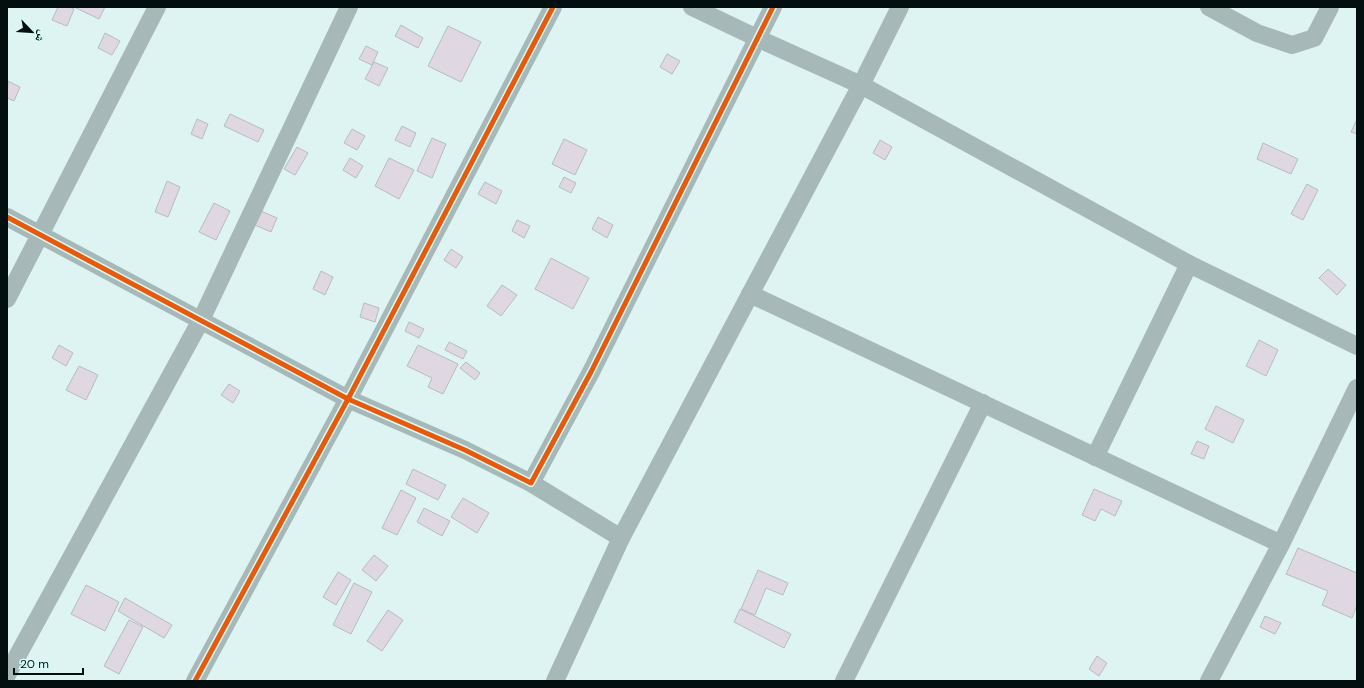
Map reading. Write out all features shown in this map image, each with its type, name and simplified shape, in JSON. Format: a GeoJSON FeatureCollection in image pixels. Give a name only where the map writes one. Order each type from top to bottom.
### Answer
{"type":"FeatureCollection","features":[{"type":"Feature","properties":{"kind":"street"},"geometry":{"type":"LineString","coordinates":[[7,298],[157,7]]}},
{"type":"Feature","properties":{"kind":"street"},"geometry":{"type":"LineString","coordinates":[[7,675],[201,320],[349,7]]}},
{"type":"Feature","properties":{"kind":"street"},"geometry":{"type":"LineString","coordinates":[[195,681],[348,399],[553,7]]}},
{"type":"Feature","properties":{"kind":"street"},"geometry":{"type":"LineString","coordinates":[[692,7],[861,85],[1189,264],[1357,346]]}},
{"type":"Feature","properties":{"kind":"street"},"geometry":{"type":"LineString","coordinates":[[531,483],[591,372],[773,7]]}},
{"type":"Feature","properties":{"kind":"street"},"geometry":{"type":"LineString","coordinates":[[555,681],[621,538],[861,85],[900,7]]}},
{"type":"Feature","properties":{"kind":"street"},"geometry":{"type":"LineString","coordinates":[[1209,7],[1257,33],[1292,45],[1314,38],[1330,7]]}},
{"type":"Feature","properties":{"kind":"street"},"geometry":{"type":"LineString","coordinates":[[7,217],[348,399],[465,450],[531,483],[621,538]]}},
{"type":"Feature","properties":{"kind":"street"},"geometry":{"type":"LineString","coordinates":[[1095,457],[1189,264]]}},
{"type":"Feature","properties":{"kind":"street"},"geometry":{"type":"LineString","coordinates":[[750,294],[1281,544]]}},
{"type":"Feature","properties":{"kind":"street"},"geometry":{"type":"LineString","coordinates":[[1209,681],[1281,544],[1357,388]]}},
{"type":"Feature","properties":{"kind":"street"},"geometry":{"type":"LineString","coordinates":[[844,681],[982,404]]}},
{"type":"Feature","properties":{"kind":"building"},"geometry":{"type":"Polygon","coordinates":[[[58,7],[70,7],[74,9],[67,26],[52,20],[58,7]]]}},
{"type":"Feature","properties":{"kind":"building"},"geometry":{"type":"Polygon","coordinates":[[[74,7],[105,7],[99,19],[74,7]]]}},
{"type":"Feature","properties":{"kind":"building"},"geometry":{"type":"Polygon","coordinates":[[[401,25],[423,38],[418,48],[395,36],[401,25]]]}},
{"type":"Feature","properties":{"kind":"building"},"geometry":{"type":"Polygon","coordinates":[[[448,26],[481,42],[461,82],[428,66],[448,26]]]}},
{"type":"Feature","properties":{"kind":"building"},"geometry":{"type":"Polygon","coordinates":[[[105,33],[120,41],[112,55],[98,48],[105,33]]]}},
{"type":"Feature","properties":{"kind":"building"},"geometry":{"type":"Polygon","coordinates":[[[366,46],[378,52],[372,65],[359,59],[366,46]]]}},
{"type":"Feature","properties":{"kind":"building"},"geometry":{"type":"Polygon","coordinates":[[[667,54],[680,61],[672,74],[660,67],[667,54]]]}},
{"type":"Feature","properties":{"kind":"building"},"geometry":{"type":"Polygon","coordinates":[[[374,62],[388,68],[379,86],[365,79],[374,62]]]}},
{"type":"Feature","properties":{"kind":"building"},"geometry":{"type":"Polygon","coordinates":[[[8,81],[20,87],[14,101],[7,98],[8,81]]]}},
{"type":"Feature","properties":{"kind":"building"},"geometry":{"type":"Polygon","coordinates":[[[230,114],[264,130],[258,142],[224,126],[230,114]]]}},
{"type":"Feature","properties":{"kind":"building"},"geometry":{"type":"Polygon","coordinates":[[[197,119],[208,124],[202,139],[191,134],[197,119]]]}},
{"type":"Feature","properties":{"kind":"building"},"geometry":{"type":"Polygon","coordinates":[[[1357,119],[1357,134],[1351,132],[1357,119]]]}},
{"type":"Feature","properties":{"kind":"building"},"geometry":{"type":"Polygon","coordinates":[[[402,126],[416,133],[410,147],[395,140],[402,126]]]}},
{"type":"Feature","properties":{"kind":"building"},"geometry":{"type":"Polygon","coordinates":[[[352,129],[365,136],[357,150],[344,143],[352,129]]]}},
{"type":"Feature","properties":{"kind":"building"},"geometry":{"type":"Polygon","coordinates":[[[432,138],[446,144],[432,178],[417,171],[432,138]]]}},
{"type":"Feature","properties":{"kind":"building"},"geometry":{"type":"Polygon","coordinates":[[[564,139],[587,150],[575,175],[552,164],[564,139]]]}},
{"type":"Feature","properties":{"kind":"building"},"geometry":{"type":"Polygon","coordinates":[[[880,140],[892,147],[885,160],[873,153],[880,140]]]}},
{"type":"Feature","properties":{"kind":"building"},"geometry":{"type":"Polygon","coordinates":[[[1263,143],[1298,159],[1291,174],[1257,159],[1263,143]]]}},
{"type":"Feature","properties":{"kind":"building"},"geometry":{"type":"Polygon","coordinates":[[[297,147],[308,153],[295,175],[284,169],[297,147]]]}},
{"type":"Feature","properties":{"kind":"building"},"geometry":{"type":"Polygon","coordinates":[[[350,158],[363,166],[356,178],[343,170],[350,158]]]}},
{"type":"Feature","properties":{"kind":"building"},"geometry":{"type":"Polygon","coordinates":[[[389,158],[414,170],[399,199],[375,186],[389,158]]]}},
{"type":"Feature","properties":{"kind":"building"},"geometry":{"type":"Polygon","coordinates":[[[564,177],[576,183],[571,193],[559,187],[564,177]]]}},
{"type":"Feature","properties":{"kind":"building"},"geometry":{"type":"Polygon","coordinates":[[[167,181],[180,187],[168,217],[155,212],[167,181]]]}},
{"type":"Feature","properties":{"kind":"building"},"geometry":{"type":"Polygon","coordinates":[[[485,182],[502,191],[496,204],[478,194],[485,182]]]}},
{"type":"Feature","properties":{"kind":"building"},"geometry":{"type":"Polygon","coordinates":[[[1307,184],[1318,190],[1303,220],[1291,214],[1307,184]]]}},
{"type":"Feature","properties":{"kind":"building"},"geometry":{"type":"Polygon","coordinates":[[[214,203],[230,211],[216,240],[199,232],[214,203]]]}},
{"type":"Feature","properties":{"kind":"building"},"geometry":{"type":"Polygon","coordinates":[[[261,211],[277,218],[271,232],[255,225],[261,211]]]}},
{"type":"Feature","properties":{"kind":"building"},"geometry":{"type":"Polygon","coordinates":[[[598,217],[613,225],[607,238],[592,229],[598,217]]]}},
{"type":"Feature","properties":{"kind":"building"},"geometry":{"type":"Polygon","coordinates":[[[517,220],[530,226],[524,238],[512,231],[517,220]]]}},
{"type":"Feature","properties":{"kind":"building"},"geometry":{"type":"Polygon","coordinates":[[[451,249],[463,257],[456,268],[444,260],[451,249]]]}},
{"type":"Feature","properties":{"kind":"building"},"geometry":{"type":"Polygon","coordinates":[[[551,258],[589,278],[573,309],[535,289],[551,258]]]}},
{"type":"Feature","properties":{"kind":"building"},"geometry":{"type":"Polygon","coordinates":[[[1328,269],[1346,285],[1337,295],[1319,278],[1328,269]]]}},
{"type":"Feature","properties":{"kind":"building"},"geometry":{"type":"Polygon","coordinates":[[[321,271],[333,277],[325,295],[313,289],[321,271]]]}},
{"type":"Feature","properties":{"kind":"building"},"geometry":{"type":"Polygon","coordinates":[[[502,285],[517,295],[501,316],[487,306],[502,285]]]}},
{"type":"Feature","properties":{"kind":"building"},"geometry":{"type":"Polygon","coordinates":[[[364,303],[379,308],[375,322],[360,317],[364,303]]]}},
{"type":"Feature","properties":{"kind":"building"},"geometry":{"type":"Polygon","coordinates":[[[409,322],[424,329],[419,338],[405,331],[409,322]]]}},
{"type":"Feature","properties":{"kind":"building"},"geometry":{"type":"Polygon","coordinates":[[[1259,340],[1278,350],[1266,376],[1246,366],[1259,340]]]}},
{"type":"Feature","properties":{"kind":"building"},"geometry":{"type":"Polygon","coordinates":[[[449,342],[467,351],[463,359],[445,350],[449,342]]]}},
{"type":"Feature","properties":{"kind":"building"},"geometry":{"type":"Polygon","coordinates":[[[59,345],[73,353],[66,366],[52,358],[59,345]]]}},
{"type":"Feature","properties":{"kind":"building"},"geometry":{"type":"Polygon","coordinates":[[[418,345],[458,364],[443,394],[428,387],[432,378],[407,366],[418,345]]]}},
{"type":"Feature","properties":{"kind":"building"},"geometry":{"type":"Polygon","coordinates":[[[466,362],[480,373],[475,380],[460,368],[466,362]]]}},
{"type":"Feature","properties":{"kind":"building"},"geometry":{"type":"Polygon","coordinates":[[[79,366],[98,375],[86,400],[66,390],[79,366]]]}},
{"type":"Feature","properties":{"kind":"building"},"geometry":{"type":"Polygon","coordinates":[[[229,384],[240,391],[233,403],[221,395],[229,384]]]}},
{"type":"Feature","properties":{"kind":"building"},"geometry":{"type":"Polygon","coordinates":[[[1216,406],[1244,420],[1233,443],[1205,429],[1216,406]]]}},
{"type":"Feature","properties":{"kind":"building"},"geometry":{"type":"Polygon","coordinates":[[[1197,441],[1209,446],[1204,459],[1191,454],[1197,441]]]}},
{"type":"Feature","properties":{"kind":"building"},"geometry":{"type":"Polygon","coordinates":[[[413,469],[446,485],[438,500],[406,484],[413,469]]]}},
{"type":"Feature","properties":{"kind":"building"},"geometry":{"type":"Polygon","coordinates":[[[1094,489],[1122,501],[1115,516],[1101,509],[1095,521],[1082,515],[1094,489]]]}},
{"type":"Feature","properties":{"kind":"building"},"geometry":{"type":"Polygon","coordinates":[[[401,490],[416,498],[397,535],[382,528],[401,490]]]}},
{"type":"Feature","properties":{"kind":"building"},"geometry":{"type":"Polygon","coordinates":[[[463,498],[489,513],[477,533],[451,517],[463,498]]]}},
{"type":"Feature","properties":{"kind":"building"},"geometry":{"type":"Polygon","coordinates":[[[424,508],[450,521],[442,536],[417,522],[424,508]]]}},
{"type":"Feature","properties":{"kind":"building"},"geometry":{"type":"Polygon","coordinates":[[[1298,548],[1357,573],[1357,605],[1352,618],[1322,605],[1328,591],[1286,574],[1298,548]]]}},
{"type":"Feature","properties":{"kind":"building"},"geometry":{"type":"Polygon","coordinates":[[[374,555],[388,566],[376,581],[362,570],[374,555]]]}},
{"type":"Feature","properties":{"kind":"building"},"geometry":{"type":"Polygon","coordinates":[[[758,570],[788,583],[783,595],[766,588],[755,615],[741,609],[758,570]]]}},
{"type":"Feature","properties":{"kind":"building"},"geometry":{"type":"Polygon","coordinates":[[[338,572],[351,580],[336,605],[323,597],[338,572]]]}},
{"type":"Feature","properties":{"kind":"building"},"geometry":{"type":"Polygon","coordinates":[[[354,583],[372,592],[351,634],[333,625],[354,583]]]}},
{"type":"Feature","properties":{"kind":"building"},"geometry":{"type":"Polygon","coordinates":[[[86,585],[119,602],[105,631],[71,614],[86,585]]]}},
{"type":"Feature","properties":{"kind":"building"},"geometry":{"type":"Polygon","coordinates":[[[125,598],[172,625],[164,638],[118,611],[125,598]]]}},
{"type":"Feature","properties":{"kind":"building"},"geometry":{"type":"Polygon","coordinates":[[[740,609],[791,634],[784,648],[734,622],[740,609]]]}},
{"type":"Feature","properties":{"kind":"building"},"geometry":{"type":"Polygon","coordinates":[[[388,610],[403,620],[382,651],[367,641],[388,610]]]}},
{"type":"Feature","properties":{"kind":"building"},"geometry":{"type":"Polygon","coordinates":[[[1265,616],[1281,623],[1275,634],[1260,627],[1265,616]]]}},
{"type":"Feature","properties":{"kind":"building"},"geometry":{"type":"Polygon","coordinates":[[[129,620],[143,627],[119,674],[104,666],[129,620]]]}},
{"type":"Feature","properties":{"kind":"building"},"geometry":{"type":"Polygon","coordinates":[[[1097,656],[1107,663],[1099,676],[1089,669],[1097,656]]]}},
{"type":"Feature","properties":{"kind":"cycle path"},"geometry":{"type":"LineString","coordinates":[[195,681],[348,399],[553,7]]}},
{"type":"Feature","properties":{"kind":"cycle path"},"geometry":{"type":"LineString","coordinates":[[7,217],[348,399],[465,450],[531,483],[591,372],[773,7]]}}]}
